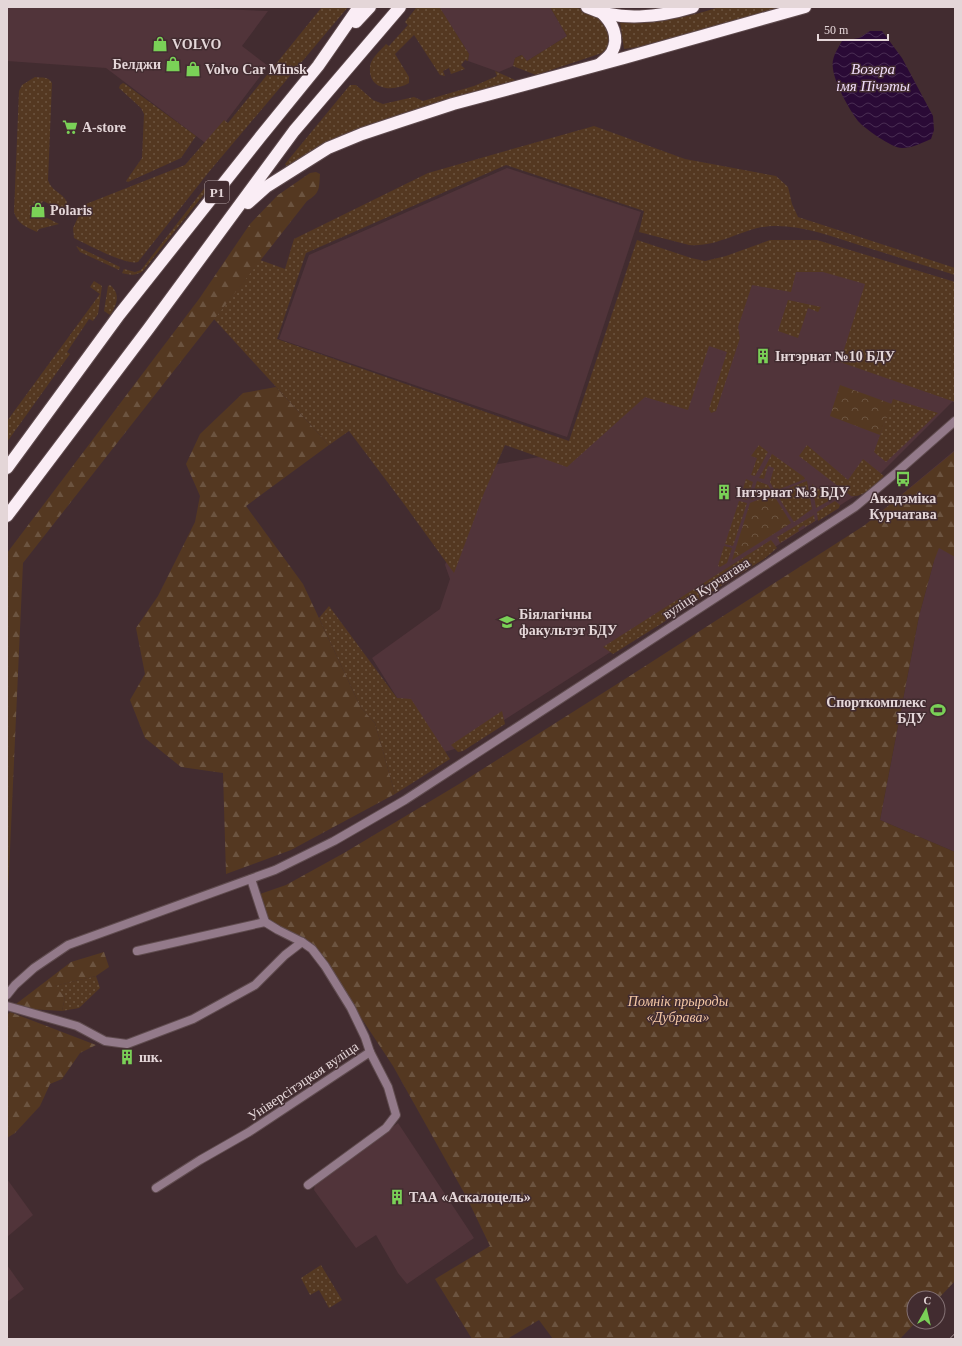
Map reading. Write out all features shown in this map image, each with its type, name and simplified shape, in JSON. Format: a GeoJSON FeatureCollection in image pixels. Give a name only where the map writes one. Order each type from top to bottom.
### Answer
{"type":"FeatureCollection","features":[{"type":"Feature","properties":{"kind":"highway"},"geometry":{"type":"LineString","coordinates":[[326,56],[359,7]]}},
{"type":"Feature","properties":{"kind":"highway","name":"Р1"},"geometry":{"type":"LineString","coordinates":[[7,468],[119,315],[326,56],[370,7]]}},
{"type":"Feature","properties":{"kind":"highway","name":"Р1"},"geometry":{"type":"LineString","coordinates":[[7,516],[149,328],[294,131],[400,7]]}},
{"type":"Feature","properties":{"kind":"highway"},"geometry":{"type":"LineString","coordinates":[[588,7],[600,12],[621,16],[652,16],[693,7]]}},
{"type":"Feature","properties":{"kind":"highway"},"geometry":{"type":"LineString","coordinates":[[230,218],[266,187],[328,148],[400,120],[804,7]]}},
{"type":"Feature","properties":{"kind":"highway"},"geometry":{"type":"LineString","coordinates":[[600,12],[609,19],[612,24],[614,46],[611,54],[600,65]]}},
{"type":"Feature","properties":{"kind":"street","name":"вуліца Курчатава"},"geometry":{"type":"LineString","coordinates":[[7,995],[15,985],[34,968],[68,945],[251,879],[299,859],[334,841],[405,800],[855,507],[955,421]]}},
{"type":"Feature","properties":{"kind":"street"},"geometry":{"type":"LineString","coordinates":[[251,879],[265,922],[312,949],[325,966],[351,1008],[365,1037],[370,1052]]}},
{"type":"Feature","properties":{"kind":"street"},"geometry":{"type":"LineString","coordinates":[[137,950],[265,922]]}},
{"type":"Feature","properties":{"kind":"street"},"geometry":{"type":"LineString","coordinates":[[7,1006],[77,1026],[104,1041],[127,1044],[192,1019],[255,986],[285,955],[302,942]]}},
{"type":"Feature","properties":{"kind":"street","name":"Універсітэцкая вуліца"},"geometry":{"type":"LineString","coordinates":[[156,1188],[249,1132],[370,1052],[388,1087],[396,1115],[386,1128],[308,1185]]}},
{"type":"Feature","properties":{"kind":"shaded area"},"geometry":{"type":"Polygon","coordinates":[[[7,7],[169,7],[268,11],[242,46],[268,66],[208,145],[106,68],[7,61],[7,7]]]}},
{"type":"Feature","properties":{"kind":"shaded area"},"geometry":{"type":"Polygon","coordinates":[[[439,7],[550,7],[567,36],[527,61],[521,55],[515,58],[513,66],[499,72],[468,61],[469,54],[439,7]]]}},
{"type":"Feature","properties":{"kind":"shaded area"},"geometry":{"type":"Polygon","coordinates":[[[507,168],[641,212],[567,437],[279,339],[309,255],[507,168]]]}},
{"type":"Feature","properties":{"kind":"shaded area"},"geometry":{"type":"Polygon","coordinates":[[[825,264],[876,277],[955,399],[864,490],[462,747],[433,755],[372,658],[440,609],[450,579],[445,565],[481,467],[580,450],[744,270],[825,264]]]}},
{"type":"Feature","properties":{"kind":"shaded area"},"geometry":{"type":"Polygon","coordinates":[[[955,450],[955,852],[880,820],[919,616],[934,561],[865,525],[955,450]]]}},
{"type":"Feature","properties":{"kind":"shaded area"},"geometry":{"type":"Polygon","coordinates":[[[398,1123],[474,1238],[407,1284],[398,1273],[376,1235],[356,1248],[314,1190],[315,1184],[398,1123]]]}},
{"type":"Feature","properties":{"kind":"shaded area"},"geometry":{"type":"Polygon","coordinates":[[[7,1179],[33,1215],[7,1237],[7,1179]]]}},
{"type":"Feature","properties":{"kind":"shaded area"},"geometry":{"type":"Polygon","coordinates":[[[7,1265],[24,1289],[7,1302],[7,1265]]]}},
{"type":"Feature","properties":{"kind":"green space"},"geometry":{"type":"Polygon","coordinates":[[[322,7],[348,7],[208,173],[138,262],[125,261],[116,258],[74,238],[73,228],[83,207],[86,204],[185,165],[224,120],[228,123],[322,7]]]}},
{"type":"Feature","properties":{"kind":"green space"},"geometry":{"type":"Polygon","coordinates":[[[550,7],[575,7],[594,16],[606,28],[609,42],[606,49],[602,53],[536,75],[513,66],[515,58],[522,55],[527,61],[567,36],[550,7]]]}},
{"type":"Feature","properties":{"kind":"green space"},"geometry":{"type":"Polygon","coordinates":[[[719,7],[784,7],[638,47],[624,49],[620,22],[658,21],[694,14],[719,7]]]}},
{"type":"Feature","properties":{"kind":"green space"},"geometry":{"type":"Polygon","coordinates":[[[416,8],[440,8],[469,54],[468,61],[465,60],[461,65],[465,69],[451,74],[449,68],[443,71],[445,76],[440,75],[414,35],[395,54],[409,77],[409,83],[396,88],[378,85],[373,81],[370,75],[370,64],[386,44],[389,46],[408,25],[405,22],[416,8]]]}},
{"type":"Feature","properties":{"kind":"green space"},"geometry":{"type":"Polygon","coordinates":[[[495,71],[515,80],[511,83],[411,111],[338,137],[287,167],[285,164],[350,85],[356,85],[373,100],[383,104],[414,97],[423,101],[474,86],[497,76],[495,71]]]}},
{"type":"Feature","properties":{"kind":"green space"},"geometry":{"type":"Polygon","coordinates":[[[35,77],[47,78],[52,83],[48,180],[52,187],[63,196],[67,202],[64,211],[43,201],[37,213],[59,224],[39,229],[37,232],[26,227],[20,222],[15,216],[14,212],[19,91],[22,85],[35,77]]]}},
{"type":"Feature","properties":{"kind":"green space"},"geometry":{"type":"Polygon","coordinates":[[[123,83],[196,136],[181,158],[128,182],[126,181],[142,158],[144,114],[141,108],[119,88],[123,83]]]}},
{"type":"Feature","properties":{"kind":"green space"},"geometry":{"type":"Polygon","coordinates":[[[594,126],[685,159],[776,176],[788,187],[792,204],[798,217],[955,268],[955,275],[827,235],[794,227],[762,227],[721,241],[700,245],[689,245],[639,232],[644,211],[506,165],[306,253],[277,339],[569,441],[637,240],[691,258],[705,261],[726,256],[770,240],[817,240],[955,282],[955,402],[840,362],[865,284],[823,272],[796,272],[791,292],[752,285],[738,327],[740,338],[716,411],[711,413],[709,409],[727,352],[709,346],[688,410],[645,397],[567,467],[505,445],[484,493],[454,573],[349,431],[329,445],[214,319],[260,260],[285,269],[294,239],[428,173],[594,126]]]}},
{"type":"Feature","properties":{"kind":"green space"},"geometry":{"type":"Polygon","coordinates":[[[316,172],[320,174],[317,193],[307,201],[23,563],[7,916],[7,553],[199,299],[250,224],[278,195],[310,173],[316,172]]]}},
{"type":"Feature","properties":{"kind":"green space"},"geometry":{"type":"Polygon","coordinates":[[[210,181],[213,183],[143,271],[133,275],[122,273],[124,269],[135,272],[141,270],[210,181]]]}},
{"type":"Feature","properties":{"kind":"green space"},"geometry":{"type":"Polygon","coordinates":[[[76,246],[120,267],[119,270],[80,252],[76,246]]]}},
{"type":"Feature","properties":{"kind":"green space"},"geometry":{"type":"Polygon","coordinates":[[[94,281],[102,286],[98,314],[93,321],[89,319],[67,352],[70,354],[7,442],[7,421],[100,294],[90,287],[94,281]]]}},
{"type":"Feature","properties":{"kind":"green space"},"geometry":{"type":"Polygon","coordinates":[[[110,285],[117,295],[117,299],[115,307],[110,315],[104,311],[108,286],[110,285]]]}},
{"type":"Feature","properties":{"kind":"green space"},"geometry":{"type":"Polygon","coordinates":[[[788,300],[821,307],[818,312],[808,308],[798,338],[778,331],[788,300]]]}},
{"type":"Feature","properties":{"kind":"green space"},"geometry":{"type":"Polygon","coordinates":[[[840,385],[892,404],[880,435],[830,416],[840,385]]]}},
{"type":"Feature","properties":{"kind":"green space"},"geometry":{"type":"Polygon","coordinates":[[[276,387],[329,445],[246,506],[303,584],[361,708],[375,723],[395,794],[291,850],[226,874],[223,773],[181,767],[145,738],[130,700],[145,674],[136,628],[158,596],[195,522],[200,496],[186,464],[200,434],[243,393],[276,387]]]}},
{"type":"Feature","properties":{"kind":"green space"},"geometry":{"type":"Polygon","coordinates":[[[893,399],[938,413],[886,462],[874,452],[893,399]]]}},
{"type":"Feature","properties":{"kind":"green space"},"geometry":{"type":"Polygon","coordinates":[[[759,445],[768,452],[755,476],[751,475],[757,458],[751,456],[759,445]]]}},
{"type":"Feature","properties":{"kind":"green space"},"geometry":{"type":"Polygon","coordinates":[[[807,445],[848,480],[863,459],[884,476],[865,493],[851,496],[799,456],[807,445]]]}},
{"type":"Feature","properties":{"kind":"green space","name":"Помнік прыроды «Дубрава»"},"geometry":{"type":"Polygon","coordinates":[[[955,451],[955,557],[939,548],[934,561],[919,616],[880,820],[955,852],[955,1281],[946,1291],[906,1290],[906,1330],[908,1330],[900,1339],[553,1339],[539,1320],[507,1339],[472,1339],[435,1279],[490,1246],[467,1198],[393,1066],[317,951],[267,920],[260,894],[286,885],[344,853],[459,784],[865,525],[955,451]]]}},
{"type":"Feature","properties":{"kind":"green space"},"geometry":{"type":"Polygon","coordinates":[[[772,454],[805,479],[775,491],[770,482],[774,468],[768,466],[764,479],[759,478],[772,454]]]}},
{"type":"Feature","properties":{"kind":"green space"},"geometry":{"type":"Polygon","coordinates":[[[746,479],[753,482],[747,500],[740,498],[746,479]]]}},
{"type":"Feature","properties":{"kind":"green space"},"geometry":{"type":"Polygon","coordinates":[[[757,481],[768,485],[772,492],[751,500],[757,481]]]}},
{"type":"Feature","properties":{"kind":"green space"},"geometry":{"type":"Polygon","coordinates":[[[807,481],[812,509],[794,522],[776,493],[807,481]]]}},
{"type":"Feature","properties":{"kind":"green space"},"geometry":{"type":"Polygon","coordinates":[[[812,484],[832,499],[816,508],[812,484]]]}},
{"type":"Feature","properties":{"kind":"green space"},"geometry":{"type":"Polygon","coordinates":[[[773,494],[791,523],[732,560],[750,503],[773,494]]]}},
{"type":"Feature","properties":{"kind":"green space"},"geometry":{"type":"Polygon","coordinates":[[[739,501],[747,503],[733,546],[725,544],[739,501]]]}},
{"type":"Feature","properties":{"kind":"green space"},"geometry":{"type":"Polygon","coordinates":[[[835,501],[840,505],[839,508],[818,521],[817,512],[835,501]]]}},
{"type":"Feature","properties":{"kind":"green space"},"geometry":{"type":"Polygon","coordinates":[[[814,515],[815,521],[805,527],[804,525],[798,529],[799,531],[780,543],[777,537],[814,515]]]}},
{"type":"Feature","properties":{"kind":"green space"},"geometry":{"type":"Polygon","coordinates":[[[771,540],[777,548],[764,559],[613,654],[603,647],[771,540]]]}},
{"type":"Feature","properties":{"kind":"green space"},"geometry":{"type":"Polygon","coordinates":[[[724,546],[732,548],[727,563],[720,567],[718,566],[724,546]]]}},
{"type":"Feature","properties":{"kind":"green space"},"geometry":{"type":"Polygon","coordinates":[[[329,606],[397,698],[411,699],[450,759],[395,794],[375,723],[361,708],[319,618],[329,606]]]}},
{"type":"Feature","properties":{"kind":"green space"},"geometry":{"type":"Polygon","coordinates":[[[502,711],[505,724],[463,751],[458,752],[451,745],[502,711]]]}},
{"type":"Feature","properties":{"kind":"green space"},"geometry":{"type":"Polygon","coordinates":[[[104,952],[109,967],[96,976],[55,986],[65,997],[62,1011],[29,1009],[16,1004],[71,962],[104,952]]]}},
{"type":"Feature","properties":{"kind":"green space"},"geometry":{"type":"Polygon","coordinates":[[[96,976],[100,988],[79,1008],[62,1011],[65,997],[54,986],[96,976]]]}},
{"type":"Feature","properties":{"kind":"green space"},"geometry":{"type":"Polygon","coordinates":[[[10,1012],[96,1045],[80,1053],[62,1079],[50,1084],[40,1106],[15,1133],[7,1138],[7,1015],[10,1012]]]}},
{"type":"Feature","properties":{"kind":"green space"},"geometry":{"type":"Polygon","coordinates":[[[321,1265],[342,1300],[329,1308],[319,1290],[310,1295],[301,1278],[321,1265]]]}},
{"type":"Feature","properties":{"kind":"water","name":"Возера імя Пічэты"},"geometry":{"type":"Polygon","coordinates":[[[870,31],[882,31],[902,58],[933,116],[934,130],[931,139],[906,148],[898,147],[879,138],[861,124],[854,116],[839,89],[834,75],[834,58],[842,41],[859,38],[870,31]]]}},
{"type":"Feature","properties":{"kind":"railway"},"geometry":{"type":"LineString","coordinates":[[952,1339],[955,1336]]}},
{"type":"Feature","properties":{"kind":"place","name":"VOLVO"},"geometry":{"type":"Point","coordinates":[160,44]}},
{"type":"Feature","properties":{"kind":"place","name":"Белджи"},"geometry":{"type":"Point","coordinates":[173,64]}},
{"type":"Feature","properties":{"kind":"place","name":"Volvo Car Minsk"},"geometry":{"type":"Point","coordinates":[193,69]}},
{"type":"Feature","properties":{"kind":"place","name":"А-store"},"geometry":{"type":"Point","coordinates":[70,127]}},
{"type":"Feature","properties":{"kind":"place","name":"Polaris"},"geometry":{"type":"Point","coordinates":[38,210]}},
{"type":"Feature","properties":{"kind":"place","name":"Інтэрнат №10 БДУ"},"geometry":{"type":"Point","coordinates":[763,356]}},
{"type":"Feature","properties":{"kind":"place","name":"Акадэміка Курчатава"},"geometry":{"type":"Point","coordinates":[903,479]}},
{"type":"Feature","properties":{"kind":"place","name":"Інтэрнат №3 БДУ"},"geometry":{"type":"Point","coordinates":[724,492]}},
{"type":"Feature","properties":{"kind":"place","name":"Біялагічны факультэт БДУ"},"geometry":{"type":"Point","coordinates":[507,622]}},
{"type":"Feature","properties":{"kind":"place","name":"Спорткомплекс БДУ"},"geometry":{"type":"Point","coordinates":[938,710]}},
{"type":"Feature","properties":{"kind":"place","name":"шк."},"geometry":{"type":"Point","coordinates":[127,1057]}},
{"type":"Feature","properties":{"kind":"place","name":"ТАА «Аскалоцель»"},"geometry":{"type":"Point","coordinates":[397,1197]}}]}
